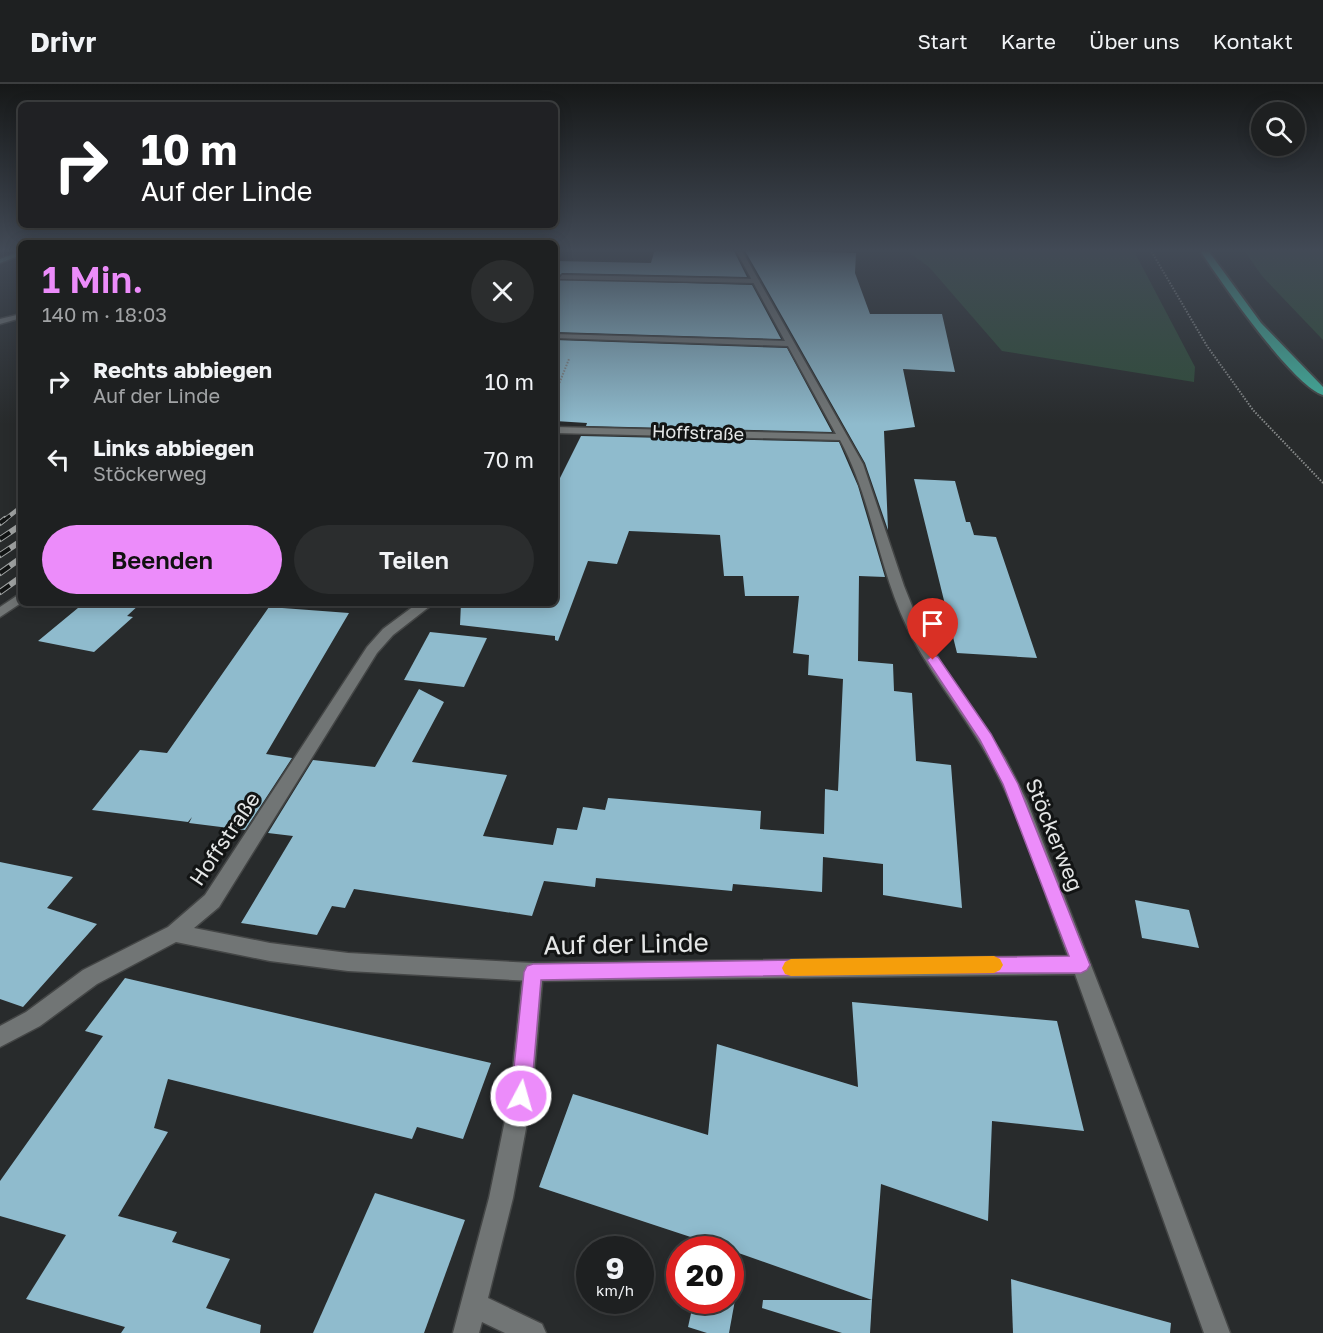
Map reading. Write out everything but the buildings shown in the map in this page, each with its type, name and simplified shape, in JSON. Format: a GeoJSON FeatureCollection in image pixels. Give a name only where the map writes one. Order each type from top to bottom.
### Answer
{"type":"FeatureCollection","features":[{"type":"Feature","properties":{"kind":"highway"},"geometry":{"type":"LineString","coordinates":[[1245,307],[1283,354],[1323,392]]}},
{"type":"Feature","properties":{"kind":"street","name":"Stöckerweg"},"geometry":{"type":"LineString","coordinates":[[772,307],[858,465],[868,489],[898,589],[914,628],[986,737],[1011,784],[1081,965],[1217,1333]]}},
{"type":"Feature","properties":{"kind":"street"},"geometry":{"type":"LineString","coordinates":[[0,322],[18,317]]}},
{"type":"Feature","properties":{"kind":"street"},"geometry":{"type":"LineString","coordinates":[[558,336],[793,344]]}},
{"type":"Feature","properties":{"kind":"street","name":"Hoffstraße"},"geometry":{"type":"LineString","coordinates":[[558,430],[841,437]]}},
{"type":"Feature","properties":{"kind":"street"},"geometry":{"type":"LineString","coordinates":[[0,613],[18,599]]}},
{"type":"Feature","properties":{"kind":"street","name":"Hoffstraße"},"geometry":{"type":"LineString","coordinates":[[0,1037],[33,1019],[90,977],[175,933],[212,901],[372,650],[388,632],[423,606]]}},
{"type":"Feature","properties":{"kind":"street","name":"Auf der Linde"},"geometry":{"type":"LineString","coordinates":[[175,933],[270,952],[348,962],[533,972],[928,965],[1081,965]]}},
{"type":"Feature","properties":{"kind":"street"},"geometry":{"type":"LineString","coordinates":[[466,1333],[501,1198],[521,1096],[533,972]]}},
{"type":"Feature","properties":{"kind":"street"},"geometry":{"type":"LineString","coordinates":[[475,1305],[533,1333]]}},
{"type":"Feature","properties":{"kind":"path"},"geometry":{"type":"LineString","coordinates":[[1184,307],[1207,346],[1253,410],[1323,483]]}},
{"type":"Feature","properties":{"kind":"path"},"geometry":{"type":"LineString","coordinates":[[558,386],[578,336]]}},
{"type":"Feature","properties":{"kind":"green space"},"geometry":{"type":"Polygon","coordinates":[[[964,307],[1164,307],[1195,367],[1194,382],[1002,351],[964,307]]]}},
{"type":"Feature","properties":{"kind":"green space"},"geometry":{"type":"Polygon","coordinates":[[[1292,307],[1323,307],[1323,340],[1292,307]]]}},
{"type":"Feature","properties":{"kind":"railway"},"geometry":{"type":"LineString","coordinates":[[3,521],[18,509]]}},
{"type":"Feature","properties":{"kind":"railway"},"geometry":{"type":"LineString","coordinates":[[0,523],[5,519]]}},
{"type":"Feature","properties":{"kind":"railway"},"geometry":{"type":"LineString","coordinates":[[0,539],[18,527]]}},
{"type":"Feature","properties":{"kind":"railway"},"geometry":{"type":"LineString","coordinates":[[0,555],[18,543]]}},
{"type":"Feature","properties":{"kind":"railway"},"geometry":{"type":"LineString","coordinates":[[0,573],[18,560]]}},
{"type":"Feature","properties":{"kind":"railway"},"geometry":{"type":"LineString","coordinates":[[0,592],[18,579]]}},
{"type":"Feature","properties":{"kind":"slow traffic"},"geometry":{"type":"LineString","coordinates":[[791,968],[994,965]]}},
{"type":"Feature","properties":{"kind":"route"},"geometry":{"type":"LineString","coordinates":[[521,1096],[533,972],[928,965],[1081,965],[1011,784],[986,737],[933,660]]}}]}
